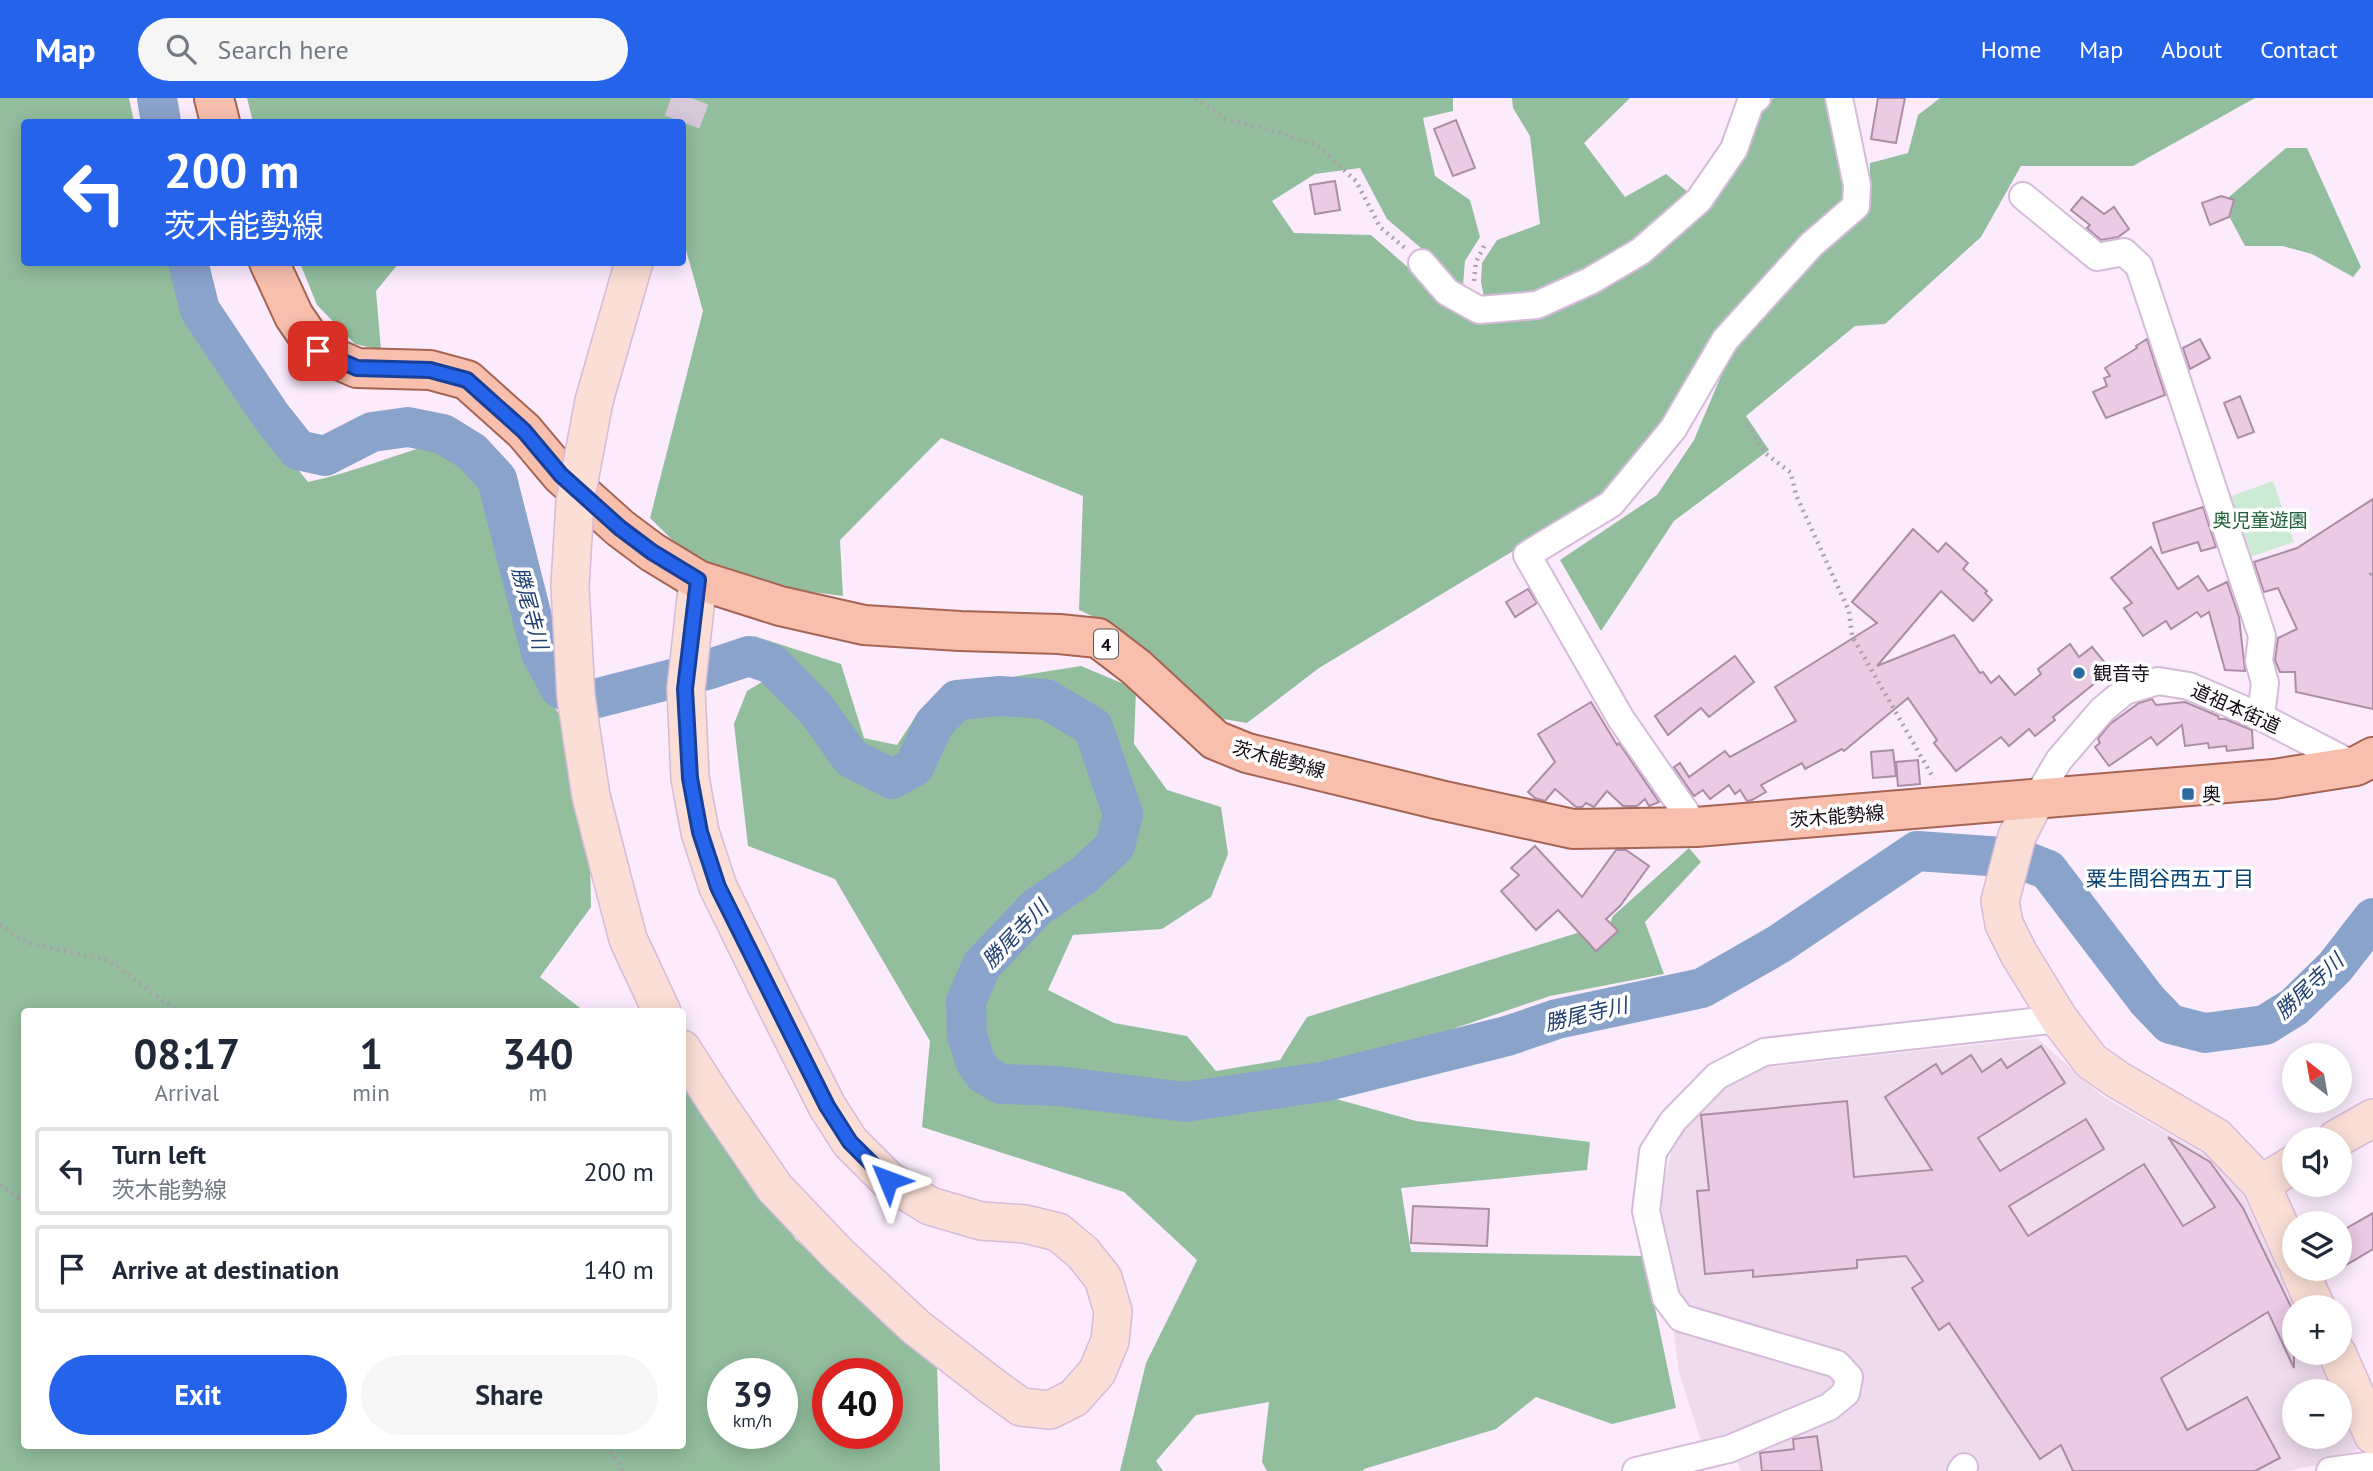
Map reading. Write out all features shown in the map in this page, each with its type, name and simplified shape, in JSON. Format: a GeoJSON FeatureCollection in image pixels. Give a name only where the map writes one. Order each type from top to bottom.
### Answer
{"type":"FeatureCollection","features":[{"type":"Feature","properties":{"kind":"main road"},"geometry":{"type":"LineString","coordinates":[[214,98],[219,119]]}},
{"type":"Feature","properties":{"kind":"main road","name":"茨木能勢線"},"geometry":{"type":"LineString","coordinates":[[271,266],[294,316],[318,351],[357,368],[430,370],[467,380],[524,431],[561,475],[620,528],[652,552],[696,596],[780,606],[864,625],[1098,638],[1136,667],[1215,740],[1247,753],[1440,800],[1573,829],[1696,827],[2274,779],[2364,761]]}},
{"type":"Feature","properties":{"kind":"street"},"geometry":{"type":"LineString","coordinates":[[1422,262],[1447,292],[1479,310],[1537,305],[1590,281],[1641,251],[1699,200],[1734,149],[1750,104],[1757,98]]}},
{"type":"Feature","properties":{"kind":"street"},"geometry":{"type":"LineString","coordinates":[[1696,827],[1621,719],[1527,555],[1611,504],[1674,429],[1725,340],[1811,245],[1856,206],[1857,185],[1839,98]]}},
{"type":"Feature","properties":{"kind":"street"},"geometry":{"type":"LineString","coordinates":[[2023,196],[2097,257],[2124,252],[2139,266],[2262,636],[2259,661],[2265,683],[2261,717]]}},
{"type":"Feature","properties":{"kind":"street"},"geometry":{"type":"LineString","coordinates":[[633,266],[594,401],[575,502],[570,586],[576,696],[591,796],[628,939],[660,1008]]}},
{"type":"Feature","properties":{"kind":"street"},"geometry":{"type":"LineString","coordinates":[[686,1055],[775,1188],[839,1255],[916,1326],[992,1386],[1021,1407],[1050,1410],[1074,1398],[1097,1372],[1110,1341],[1113,1311],[1103,1278],[1083,1253],[1058,1233],[1025,1224],[981,1221],[930,1206],[888,1180],[850,1142],[827,1106],[718,887],[700,832],[690,778],[685,689],[696,596]]}},
{"type":"Feature","properties":{"kind":"street","name":"道祖本街道"},"geometry":{"type":"LineString","coordinates":[[2036,799],[2059,760],[2102,710],[2125,691],[2158,681],[2189,686],[2364,761]]}},
{"type":"Feature","properties":{"kind":"street"},"geometry":{"type":"LineString","coordinates":[[2036,799],[2017,836],[2000,901],[2004,924],[2019,954],[2059,1019],[2091,1061],[2216,1138],[2261,1184],[2282,1231]]}},
{"type":"Feature","properties":{"kind":"street"},"geometry":{"type":"LineString","coordinates":[[1636,1471],[1730,1449],[1829,1407],[1846,1393],[1849,1377],[1837,1364],[1681,1318],[1665,1298],[1646,1211],[1653,1152],[1673,1121],[1717,1076],[1764,1052],[2059,1019]]}},
{"type":"Feature","properties":{"kind":"street"},"geometry":{"type":"LineString","coordinates":[[2352,1130],[2373,1118]]}},
{"type":"Feature","properties":{"kind":"street"},"geometry":{"type":"LineString","coordinates":[[2261,1184],[2282,1171]]}},
{"type":"Feature","properties":{"kind":"street"},"geometry":{"type":"LineString","coordinates":[[2342,1365],[2373,1436]]}},
{"type":"Feature","properties":{"kind":"street"},"geometry":{"type":"LineString","coordinates":[[2330,1471],[2373,1465]]}},
{"type":"Feature","properties":{"kind":"path"},"geometry":{"type":"LineString","coordinates":[[1196,98],[1225,119],[1268,129],[1316,145],[1356,181],[1380,227],[1422,262]]}},
{"type":"Feature","properties":{"kind":"path"},"geometry":{"type":"LineString","coordinates":[[1479,310],[1473,285],[1476,262],[1486,242]]}},
{"type":"Feature","properties":{"kind":"path"},"geometry":{"type":"LineString","coordinates":[[1747,425],[1765,453],[1791,473],[1796,495],[1849,611],[1852,636],[1934,777],[1936,785]]}},
{"type":"Feature","properties":{"kind":"path"},"geometry":{"type":"LineString","coordinates":[[0,925],[28,943],[107,960],[173,1008]]}},
{"type":"Feature","properties":{"kind":"path"},"geometry":{"type":"LineString","coordinates":[[0,1185],[21,1200]]}},
{"type":"Feature","properties":{"kind":"path"},"geometry":{"type":"LineString","coordinates":[[608,1449],[624,1471]]}},
{"type":"Feature","properties":{"kind":"shaded area"},"geometry":{"type":"Polygon","coordinates":[[[2037,1038],[2102,1096],[2216,1161],[2238,1185],[2282,1281],[2291,1295],[2282,1295],[2282,1365],[2324,1365],[2331,1379],[2282,1379],[2282,1449],[2352,1449],[2352,1423],[2363,1446],[2342,1460],[2287,1471],[1741,1471],[1726,1438],[1703,1448],[1679,1372],[1662,1246],[1662,1193],[1672,1148],[1698,1111],[1733,1081],[1762,1068],[2037,1038]]]}},
{"type":"Feature","properties":{"kind":"green space"},"geometry":{"type":"Polygon","coordinates":[[[0,98],[129,98],[133,119],[21,119],[21,266],[169,266],[182,314],[243,401],[308,482],[437,443],[464,462],[492,496],[527,661],[560,716],[590,858],[591,907],[540,977],[580,1008],[21,1008],[21,1449],[686,1449],[686,1072],[795,1239],[937,1366],[940,1471],[0,1471],[0,98]]]}},
{"type":"Feature","properties":{"kind":"green space"},"geometry":{"type":"Polygon","coordinates":[[[247,98],[1453,98],[1453,111],[1423,118],[1435,176],[1470,200],[1480,237],[1465,261],[1463,285],[1454,283],[1428,254],[1387,219],[1360,168],[1315,174],[1272,201],[1294,233],[1371,235],[1411,270],[1436,298],[1474,322],[1535,320],[1593,292],[1646,260],[1711,206],[1746,155],[1761,107],[1774,98],[1827,98],[1846,189],[1842,204],[1667,424],[1601,498],[1319,668],[1247,723],[1199,715],[1118,628],[1079,610],[1083,496],[941,438],[840,540],[843,596],[712,579],[650,518],[703,311],[686,250],[686,119],[252,119],[247,98]]]}},
{"type":"Feature","properties":{"kind":"green space"},"geometry":{"type":"Polygon","coordinates":[[[1512,98],[1630,98],[1584,143],[1625,197],[1666,174],[1689,193],[1637,244],[1535,296],[1485,302],[1481,282],[1482,263],[1497,240],[1540,224],[1530,136],[1513,108],[1512,98]]]}},
{"type":"Feature","properties":{"kind":"green space"},"geometry":{"type":"Polygon","coordinates":[[[1940,98],[2255,98],[2133,166],[2021,166],[1981,237],[1885,324],[1855,326],[1746,416],[1769,450],[1674,521],[1601,631],[1560,560],[1657,495],[1694,440],[1734,345],[1817,255],[1869,206],[1870,163],[1908,153],[1918,115],[1940,98]]]}},
{"type":"Feature","properties":{"kind":"green space"},"geometry":{"type":"Polygon","coordinates":[[[2286,148],[2307,148],[2361,267],[2353,277],[2312,254],[2282,246],[2245,246],[2222,203],[2286,148]]]}},
{"type":"Feature","properties":{"kind":"green space"},"geometry":{"type":"Polygon","coordinates":[[[301,266],[397,266],[376,291],[381,350],[355,344],[317,305],[301,266]]]}},
{"type":"Feature","properties":{"kind":"green space","name":"奥児童遊園"},"geometry":{"type":"Polygon","coordinates":[[[2273,481],[2294,542],[2247,558],[2226,498],[2273,481]]]}},
{"type":"Feature","properties":{"kind":"green space"},"geometry":{"type":"Polygon","coordinates":[[[754,636],[841,664],[864,738],[897,745],[916,716],[923,727],[909,761],[891,768],[856,751],[824,705],[779,660],[751,649],[754,636]]]}},
{"type":"Feature","properties":{"kind":"green space"},"geometry":{"type":"Polygon","coordinates":[[[1081,666],[1136,689],[1134,744],[1167,790],[1221,807],[1228,854],[1211,897],[1162,929],[1073,935],[1048,990],[1114,1023],[1187,1036],[1216,1071],[1280,1060],[1307,1017],[1577,933],[1603,940],[1613,916],[1689,848],[1701,862],[1645,922],[1664,974],[1550,996],[1328,1071],[1187,1095],[1061,1079],[1008,1077],[991,1068],[984,1059],[975,1035],[971,1004],[990,968],[1038,913],[1087,881],[1119,849],[1130,815],[1098,726],[1047,694],[998,688],[1011,677],[1081,666]]]}},
{"type":"Feature","properties":{"kind":"green space"},"geometry":{"type":"Polygon","coordinates":[[[772,676],[807,715],[843,766],[888,789],[919,774],[942,731],[961,709],[1002,703],[1044,705],[1084,735],[1092,764],[1112,813],[1106,841],[1031,902],[974,958],[955,999],[959,1037],[967,1063],[976,1076],[997,1092],[1178,1116],[1336,1099],[1416,1121],[1590,1142],[1587,1170],[1401,1188],[1411,1252],[1644,1256],[1676,1408],[1612,1424],[1536,1397],[1496,1429],[1363,1471],[1267,1471],[1262,1462],[1269,1402],[1196,1415],[1156,1461],[1163,1471],[1120,1471],[1146,1363],[1197,1260],[1124,1192],[922,1127],[930,1041],[835,879],[748,846],[734,724],[747,691],[772,676]]]}},
{"type":"Feature","properties":{"kind":"building"},"geometry":{"type":"Polygon","coordinates":[[[1878,98],[1905,98],[1896,143],[1871,139],[1878,98]]]}},
{"type":"Feature","properties":{"kind":"building"},"geometry":{"type":"Polygon","coordinates":[[[1456,120],[1475,168],[1453,176],[1434,129],[1456,120]]]}},
{"type":"Feature","properties":{"kind":"building"},"geometry":{"type":"Polygon","coordinates":[[[1335,181],[1340,210],[1315,214],[1310,185],[1335,181]]]}},
{"type":"Feature","properties":{"kind":"building"},"geometry":{"type":"Polygon","coordinates":[[[2221,196],[2234,200],[2229,217],[2210,225],[2202,203],[2221,196]]]}},
{"type":"Feature","properties":{"kind":"building"},"geometry":{"type":"Polygon","coordinates":[[[2082,197],[2104,214],[2114,207],[2129,229],[2118,237],[2101,240],[2087,228],[2090,225],[2071,210],[2082,197]]]}},
{"type":"Feature","properties":{"kind":"building"},"geometry":{"type":"Polygon","coordinates":[[[2147,339],[2165,395],[2106,418],[2093,392],[2107,386],[2104,378],[2110,376],[2105,368],[2147,339]]]}},
{"type":"Feature","properties":{"kind":"building"},"geometry":{"type":"Polygon","coordinates":[[[2200,339],[2210,358],[2190,369],[2183,348],[2200,339]]]}},
{"type":"Feature","properties":{"kind":"building"},"geometry":{"type":"Polygon","coordinates":[[[2240,396],[2254,432],[2238,438],[2224,403],[2240,396]]]}},
{"type":"Feature","properties":{"kind":"building"},"geometry":{"type":"Polygon","coordinates":[[[2373,499],[2373,709],[2296,692],[2295,672],[2280,672],[2275,660],[2278,638],[2297,629],[2278,588],[2264,592],[2254,562],[2297,548],[2373,499]]]}},
{"type":"Feature","properties":{"kind":"building"},"geometry":{"type":"Polygon","coordinates":[[[2203,507],[2216,547],[2201,551],[2198,542],[2162,553],[2153,523],[2203,507]]]}},
{"type":"Feature","properties":{"kind":"building"},"geometry":{"type":"Polygon","coordinates":[[[1913,529],[1938,552],[1946,543],[1968,563],[1963,569],[1987,591],[1985,593],[1992,600],[1973,621],[1941,591],[1877,666],[1954,635],[1980,673],[1983,672],[1991,683],[1999,676],[2015,695],[2041,674],[2038,669],[2070,644],[2079,657],[2092,647],[2111,670],[2053,717],[2055,720],[2035,736],[2029,729],[2009,746],[2001,737],[1956,771],[1934,743],[1937,740],[1908,698],[1844,751],[1842,749],[1805,769],[1802,763],[1761,785],[1766,792],[1752,800],[1747,801],[1740,790],[1735,794],[1729,785],[1710,799],[1703,790],[1694,796],[1674,767],[1680,763],[1689,777],[1725,751],[1730,757],[1796,721],[1775,687],[1877,623],[1852,602],[1913,529]]]}},
{"type":"Feature","properties":{"kind":"building"},"geometry":{"type":"Polygon","coordinates":[[[2151,547],[2178,589],[2198,576],[2208,591],[2227,582],[2239,617],[2245,671],[2225,670],[2209,612],[2201,617],[2197,612],[2171,629],[2166,621],[2143,636],[2124,608],[2132,603],[2111,578],[2151,547]]]}},
{"type":"Feature","properties":{"kind":"building"},"geometry":{"type":"Polygon","coordinates":[[[1528,589],[1537,603],[1515,617],[1506,602],[1528,589]]]}},
{"type":"Feature","properties":{"kind":"building"},"geometry":{"type":"Polygon","coordinates":[[[1735,656],[1754,682],[1709,717],[1701,708],[1668,735],[1655,716],[1735,656]]]}},
{"type":"Feature","properties":{"kind":"building"},"geometry":{"type":"Polygon","coordinates":[[[2152,699],[2156,705],[2185,702],[2218,716],[2219,719],[2252,730],[2253,748],[2227,751],[2226,746],[2209,748],[2208,743],[2185,746],[2182,725],[2157,745],[2151,737],[2109,766],[2095,747],[2100,743],[2098,739],[2110,724],[2139,703],[2152,699]]]}},
{"type":"Feature","properties":{"kind":"building"},"geometry":{"type":"Polygon","coordinates":[[[1591,702],[1617,745],[1619,743],[1659,802],[1649,806],[1645,799],[1637,806],[1623,806],[1607,791],[1594,807],[1586,803],[1582,807],[1576,807],[1555,789],[1545,801],[1528,792],[1555,762],[1538,734],[1591,702]]]}},
{"type":"Feature","properties":{"kind":"building"},"geometry":{"type":"Polygon","coordinates":[[[1893,750],[1896,776],[1873,778],[1871,752],[1893,750]]]}},
{"type":"Feature","properties":{"kind":"building"},"geometry":{"type":"Polygon","coordinates":[[[1918,760],[1920,784],[1898,786],[1896,762],[1918,760]]]}},
{"type":"Feature","properties":{"kind":"building"},"geometry":{"type":"Polygon","coordinates":[[[1535,846],[1582,897],[1616,850],[1626,850],[1649,866],[1620,906],[1606,919],[1618,931],[1596,951],[1558,910],[1536,930],[1501,891],[1519,875],[1511,868],[1535,846]]]}},
{"type":"Feature","properties":{"kind":"building"},"geometry":{"type":"Polygon","coordinates":[[[2041,1046],[2065,1083],[1978,1138],[2000,1171],[2086,1119],[2104,1149],[2009,1206],[2028,1236],[2144,1164],[2183,1226],[2215,1207],[2168,1137],[2210,1162],[2243,1208],[2285,1295],[2282,1295],[2282,1342],[2268,1312],[2161,1378],[2187,1430],[2247,1397],[2280,1458],[2255,1471],[2073,1471],[2061,1445],[2040,1459],[1949,1323],[1939,1330],[1912,1288],[1923,1281],[1906,1256],[1857,1260],[1857,1268],[1753,1277],[1753,1270],[1705,1274],[1697,1191],[1709,1190],[1701,1115],[1847,1101],[1854,1177],[1932,1170],[1885,1097],[1936,1064],[1942,1074],[1971,1055],[1982,1072],[2001,1059],[2007,1068],[2041,1046]]]}},
{"type":"Feature","properties":{"kind":"building"},"geometry":{"type":"Polygon","coordinates":[[[1413,1206],[1489,1209],[1487,1246],[1411,1243],[1413,1206]]]}},
{"type":"Feature","properties":{"kind":"building"},"geometry":{"type":"Polygon","coordinates":[[[2373,1213],[2373,1249],[2352,1261],[2352,1225],[2373,1213]]]}},
{"type":"Feature","properties":{"kind":"building"},"geometry":{"type":"Polygon","coordinates":[[[1817,1436],[1822,1471],[1762,1471],[1760,1453],[1794,1449],[1793,1439],[1817,1436]]]}},
{"type":"Feature","properties":{"kind":"waterway","name":"勝尾寺川"},"geometry":{"type":"LineString","coordinates":[[157,98],[160,119]]}},
{"type":"Feature","properties":{"kind":"waterway","name":"勝尾寺川"},"geometry":{"type":"LineString","coordinates":[[189,266],[200,310],[271,416],[298,450],[325,456],[372,432],[408,427],[443,434],[472,452],[497,479],[541,653],[560,688],[586,701],[707,670],[749,656],[772,664],[816,709],[851,758],[892,779],[914,767],[934,724],[957,700],[1000,696],[1046,699],[1093,727],[1123,814],[1115,846],[1084,875],[1037,907],[982,965],[966,1001],[967,1035],[975,1061],[984,1074],[1001,1084],[1057,1086],[1185,1102],[1327,1081],[1507,1036],[1557,1019],[1702,988],[1779,944],[1917,851],[2017,858],[2048,870],[2147,1000],[2170,1024],[2205,1033],[2265,1025],[2294,1007],[2335,967],[2373,918]]}},
{"type":"Feature","properties":{"kind":"tunnel"},"geometry":{"type":"LineString","coordinates":[[683,119],[691,98]]}},
{"type":"Feature","properties":{"kind":"place","name":"観音寺"},"geometry":{"type":"Point","coordinates":[2079,673]}},
{"type":"Feature","properties":{"kind":"place","name":"奥"},"geometry":{"type":"Point","coordinates":[2188,794]}},
{"type":"Feature","properties":{"kind":"district","name":"粟生間谷西五丁目"},"geometry":{"type":"Point","coordinates":[2170,878]}},
{"type":"Feature","properties":{"kind":"route"},"geometry":{"type":"LineString","coordinates":[[318,351],[357,368],[430,370],[467,380],[524,431],[561,475],[620,528],[652,552],[698,580],[685,689],[690,778],[700,832],[718,887],[827,1106],[850,1142],[888,1180]]}}]}
